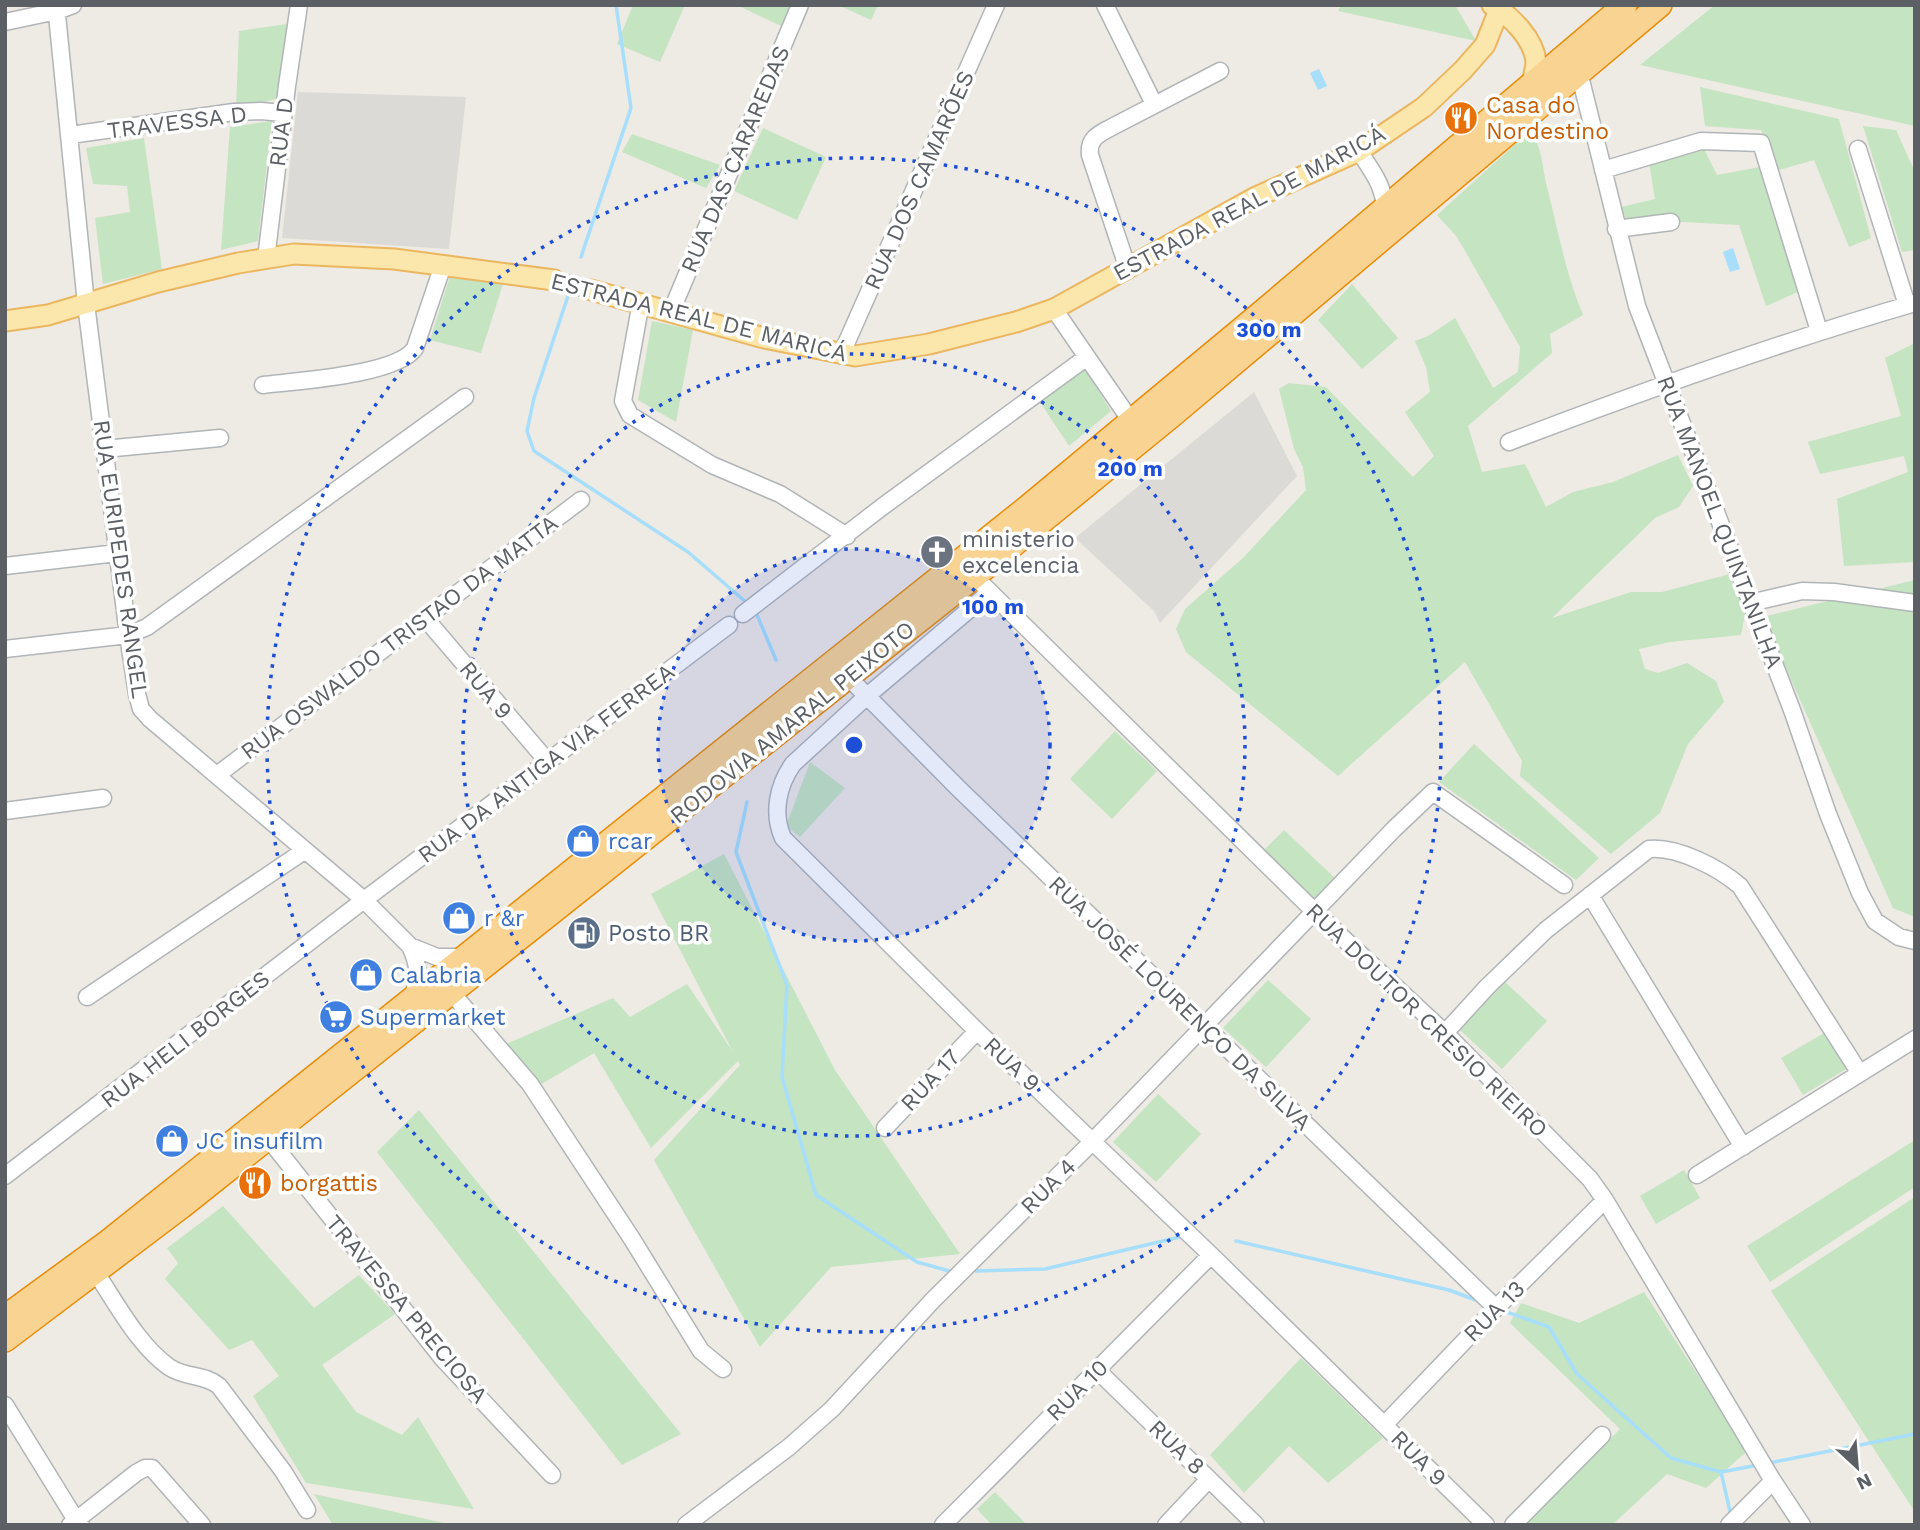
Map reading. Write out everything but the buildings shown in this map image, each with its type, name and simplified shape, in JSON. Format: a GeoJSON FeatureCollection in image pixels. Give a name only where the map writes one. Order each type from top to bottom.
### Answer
{"type":"FeatureCollection","features":[{"type":"Feature","properties":{"kind":"highway","name":"RODOVIA AMARAL PEIXOTO"},"geometry":{"type":"LineString","coordinates":[[5,1317],[108,1241],[1018,515],[1625,5]]}},
{"type":"Feature","properties":{"kind":"highway","name":"RODOVIA AMARAL PEIXOTO"},"geometry":{"type":"LineString","coordinates":[[5,1339],[96,1273],[268,1138],[848,677],[983,584],[1201,391],[1660,5]]}},
{"type":"Feature","properties":{"kind":"main road","name":"ESTRADA REAL DE MARICÁ"},"geometry":{"type":"LineString","coordinates":[[591,290],[764,338],[841,355],[872,355],[1016,322],[1054,309],[1127,266],[1254,198],[1359,151],[1424,107],[1463,70],[1485,46],[1498,7]]}},
{"type":"Feature","properties":{"kind":"main road"},"geometry":{"type":"LineString","coordinates":[[1498,7],[1531,44],[1536,63],[1532,84]]}},
{"type":"Feature","properties":{"kind":"main road","name":"ESTRADA REAL DE MARICÁ"},"geometry":{"type":"LineString","coordinates":[[5,321],[48,315],[158,282],[294,254],[443,265],[554,280]]}},
{"type":"Feature","properties":{"kind":"street"},"geometry":{"type":"LineString","coordinates":[[5,22],[73,5]]}},
{"type":"Feature","properties":{"kind":"street","name":"RUA D"},"geometry":{"type":"LineString","coordinates":[[266,259],[299,5]]}},
{"type":"Feature","properties":{"kind":"street","name":"RUA DAS CARAREDAS"},"geometry":{"type":"LineString","coordinates":[[671,312],[800,5]]}},
{"type":"Feature","properties":{"kind":"street","name":"RUA DOS CAMARÕES"},"geometry":{"type":"LineString","coordinates":[[841,355],[996,5]]}},
{"type":"Feature","properties":{"kind":"street"},"geometry":{"type":"LineString","coordinates":[[1105,5],[1154,104]]}},
{"type":"Feature","properties":{"kind":"street","name":"RUA EURIPEDES RANGEL"},"geometry":{"type":"LineString","coordinates":[[57,8],[86,304],[128,635],[141,709],[364,900],[410,946],[437,957],[463,957]]}},
{"type":"Feature","properties":{"kind":"street"},"geometry":{"type":"LineString","coordinates":[[1127,266],[1089,147],[1093,138],[1220,71]]}},
{"type":"Feature","properties":{"kind":"street","name":"RUA MANOEL QUINTANILHA"},"geometry":{"type":"LineString","coordinates":[[1579,72],[1637,306],[1793,710],[1828,814],[1860,893],[1875,921],[1899,937],[1915,941]]}},
{"type":"Feature","properties":{"kind":"street","name":"TRAVESSA D"},"geometry":{"type":"LineString","coordinates":[[70,135],[234,112],[261,111],[283,114]]}},
{"type":"Feature","properties":{"kind":"street"},"geometry":{"type":"LineString","coordinates":[[1603,170],[1701,141],[1760,143],[1819,331]]}},
{"type":"Feature","properties":{"kind":"street"},"geometry":{"type":"LineString","coordinates":[[1509,442],[1666,383],[1819,331],[1911,304],[1858,149]]}},
{"type":"Feature","properties":{"kind":"street"},"geometry":{"type":"LineString","coordinates":[[1359,151],[1380,184],[1389,192],[1393,202]]}},
{"type":"Feature","properties":{"kind":"street"},"geometry":{"type":"LineString","coordinates":[[1616,229],[1671,222]]}},
{"type":"Feature","properties":{"kind":"street"},"geometry":{"type":"LineString","coordinates":[[263,385],[345,376],[411,355],[443,265]]}},
{"type":"Feature","properties":{"kind":"street","name":"ESTRADA REAL DE MARICÁ"},"geometry":{"type":"LineString","coordinates":[[554,280],[591,290]]}},
{"type":"Feature","properties":{"kind":"street"},"geometry":{"type":"LineString","coordinates":[[641,302],[623,401],[630,415],[712,465],[780,494],[847,536]]}},
{"type":"Feature","properties":{"kind":"street"},"geometry":{"type":"LineString","coordinates":[[1054,309],[1131,421]]}},
{"type":"Feature","properties":{"kind":"street"},"geometry":{"type":"LineString","coordinates":[[743,614],[882,507],[1087,357]]}},
{"type":"Feature","properties":{"kind":"street"},"geometry":{"type":"LineString","coordinates":[[5,649],[128,635],[148,627],[465,397]]}},
{"type":"Feature","properties":{"kind":"street"},"geometry":{"type":"LineString","coordinates":[[104,449],[220,438]]}},
{"type":"Feature","properties":{"kind":"street","name":"RUA OSWALDO TRISTAO DA MATTA"},"geometry":{"type":"LineString","coordinates":[[217,775],[581,500]]}},
{"type":"Feature","properties":{"kind":"street"},"geometry":{"type":"LineString","coordinates":[[5,566],[117,553]]}},
{"type":"Feature","properties":{"kind":"street","name":"RUA 9"},"geometry":{"type":"LineString","coordinates":[[983,584],[793,764],[786,774],[779,794],[779,828],[783,838],[976,1031],[1211,1255],[1486,1525]]}},
{"type":"Feature","properties":{"kind":"street","name":"RUA DOUTOR CRESIO RIEIRO"},"geometry":{"type":"LineString","coordinates":[[983,584],[1315,912],[1445,1033],[1590,1179],[1802,1525]]}},
{"type":"Feature","properties":{"kind":"street"},"geometry":{"type":"LineString","coordinates":[[1750,603],[1802,591],[1834,592],[1915,603]]}},
{"type":"Feature","properties":{"kind":"street","name":"RUA 9"},"geometry":{"type":"LineString","coordinates":[[425,618],[548,762]]}},
{"type":"Feature","properties":{"kind":"street","name":"RUA DA ANTIGA VIA FERREA"},"geometry":{"type":"LineString","coordinates":[[364,900],[729,625]]}},
{"type":"Feature","properties":{"kind":"street","name":"RUA JOSÉ LOURENÇO DA SILVA"},"geometry":{"type":"LineString","coordinates":[[848,677],[967,797],[1496,1308]]}},
{"type":"Feature","properties":{"kind":"street","name":"RUA 4"},"geometry":{"type":"LineString","coordinates":[[685,1525],[789,1447],[832,1409],[933,1300],[1093,1141],[1394,829],[1433,793],[1564,885]]}},
{"type":"Feature","properties":{"kind":"street"},"geometry":{"type":"LineString","coordinates":[[5,811],[103,797]]}},
{"type":"Feature","properties":{"kind":"street"},"geometry":{"type":"LineString","coordinates":[[1445,1033],[1512,961],[1590,895],[1649,849],[1665,848],[1729,877],[1740,886],[1859,1072]]}},
{"type":"Feature","properties":{"kind":"street"},"geometry":{"type":"LineString","coordinates":[[88,997],[304,851]]}},
{"type":"Feature","properties":{"kind":"street"},"geometry":{"type":"LineString","coordinates":[[1590,895],[1743,1147]]}},
{"type":"Feature","properties":{"kind":"street","name":"RUA HELI BORGES"},"geometry":{"type":"LineString","coordinates":[[5,1176],[364,900]]}},
{"type":"Feature","properties":{"kind":"street"},"geometry":{"type":"LineString","coordinates":[[410,946],[416,958],[418,975],[410,1000]]}},
{"type":"Feature","properties":{"kind":"street"},"geometry":{"type":"LineString","coordinates":[[451,992],[530,1084],[632,1239],[701,1351],[723,1369]]}},
{"type":"Feature","properties":{"kind":"street","name":"RUA 17"},"geometry":{"type":"LineString","coordinates":[[885,1128],[976,1031]]}},
{"type":"Feature","properties":{"kind":"street"},"geometry":{"type":"LineString","coordinates":[[1697,1175],[1915,1039]]}},
{"type":"Feature","properties":{"kind":"street","name":"TRAVESSA PRECIOSA"},"geometry":{"type":"LineString","coordinates":[[268,1138],[443,1359],[552,1475]]}},
{"type":"Feature","properties":{"kind":"street","name":"RUA 13"},"geometry":{"type":"LineString","coordinates":[[1385,1424],[1605,1200]]}},
{"type":"Feature","properties":{"kind":"street","name":"RUA 10"},"geometry":{"type":"LineString","coordinates":[[943,1525],[1211,1255]]}},
{"type":"Feature","properties":{"kind":"street"},"geometry":{"type":"LineString","coordinates":[[96,1273],[139,1336],[160,1360],[181,1374],[212,1380],[219,1386],[283,1471],[307,1510]]}},
{"type":"Feature","properties":{"kind":"street","name":"RUA 8"},"geometry":{"type":"LineString","coordinates":[[1097,1370],[1256,1525]]}},
{"type":"Feature","properties":{"kind":"street"},"geometry":{"type":"LineString","coordinates":[[5,1405],[75,1523],[145,1468],[152,1468],[202,1525]]}},
{"type":"Feature","properties":{"kind":"street"},"geometry":{"type":"LineString","coordinates":[[1513,1525],[1602,1434]]}},
{"type":"Feature","properties":{"kind":"street"},"geometry":{"type":"LineString","coordinates":[[1729,1525],[1766,1470]]}},
{"type":"Feature","properties":{"kind":"street"},"geometry":{"type":"LineString","coordinates":[[1166,1525],[1209,1479]]}},
{"type":"Feature","properties":{"kind":"shaded area"},"geometry":{"type":"Polygon","coordinates":[[[298,92],[466,97],[449,249],[282,238],[298,92]]]}},
{"type":"Feature","properties":{"kind":"shaded area"},"geometry":{"type":"Polygon","coordinates":[[[1254,392],[1297,476],[1160,623],[1154,611],[1075,538],[1254,392]]]}},
{"type":"Feature","properties":{"kind":"green space"},"geometry":{"type":"Polygon","coordinates":[[[633,5],[685,5],[660,62],[617,44],[633,5]]]}},
{"type":"Feature","properties":{"kind":"green space"},"geometry":{"type":"Polygon","coordinates":[[[737,5],[791,5],[783,27],[737,5]]]}},
{"type":"Feature","properties":{"kind":"green space"},"geometry":{"type":"Polygon","coordinates":[[[838,5],[878,5],[871,20],[838,5]]]}},
{"type":"Feature","properties":{"kind":"green space"},"geometry":{"type":"Polygon","coordinates":[[[1341,5],[1455,5],[1476,41],[1338,11],[1341,5]]]}},
{"type":"Feature","properties":{"kind":"green space"},"geometry":{"type":"Polygon","coordinates":[[[1715,5],[1915,5],[1915,126],[1640,65],[1715,5]]]}},
{"type":"Feature","properties":{"kind":"green space"},"geometry":{"type":"Polygon","coordinates":[[[287,24],[276,99],[236,109],[239,31],[287,24]]]}},
{"type":"Feature","properties":{"kind":"green space"},"geometry":{"type":"Polygon","coordinates":[[[1700,87],[1839,119],[1871,238],[1849,247],[1814,160],[1779,170],[1761,130],[1705,126],[1700,87]]]}},
{"type":"Feature","properties":{"kind":"green space"},"geometry":{"type":"Polygon","coordinates":[[[272,121],[258,241],[221,250],[230,127],[272,121]]]}},
{"type":"Feature","properties":{"kind":"green space"},"geometry":{"type":"Polygon","coordinates":[[[1863,126],[1896,130],[1915,172],[1915,250],[1902,252],[1863,126]]]}},
{"type":"Feature","properties":{"kind":"green space"},"geometry":{"type":"Polygon","coordinates":[[[763,128],[826,157],[797,220],[734,191],[763,128]]]}},
{"type":"Feature","properties":{"kind":"green space"},"geometry":{"type":"Polygon","coordinates":[[[1530,131],[1540,151],[1563,252],[1583,315],[1550,334],[1552,353],[1468,426],[1482,472],[1525,464],[1546,507],[1573,492],[1613,482],[1678,455],[1693,486],[1679,507],[1655,518],[1552,618],[1631,592],[1662,592],[1730,574],[1746,609],[1741,635],[1670,642],[1639,649],[1645,669],[1658,673],[1687,663],[1716,681],[1724,702],[1688,744],[1660,813],[1611,854],[1520,776],[1522,761],[1465,662],[1338,776],[1186,652],[1176,629],[1185,609],[1243,558],[1306,490],[1303,467],[1294,449],[1279,389],[1289,383],[1326,387],[1413,477],[1434,456],[1405,412],[1430,392],[1426,367],[1415,341],[1428,336],[1455,318],[1493,388],[1518,372],[1520,347],[1457,237],[1437,215],[1530,131]]]}},
{"type":"Feature","properties":{"kind":"green space"},"geometry":{"type":"Polygon","coordinates":[[[632,134],[720,165],[706,188],[622,152],[632,134]]]}},
{"type":"Feature","properties":{"kind":"green space"},"geometry":{"type":"Polygon","coordinates":[[[144,138],[162,269],[103,284],[95,218],[130,212],[127,186],[93,184],[86,148],[144,138]]]}},
{"type":"Feature","properties":{"kind":"green space"},"geometry":{"type":"Polygon","coordinates":[[[1703,147],[1717,175],[1760,167],[1798,292],[1766,306],[1739,225],[1626,219],[1621,207],[1655,199],[1649,162],[1703,147]]]}},
{"type":"Feature","properties":{"kind":"green space"},"geometry":{"type":"Polygon","coordinates":[[[450,276],[503,284],[481,353],[430,340],[450,276]]]}},
{"type":"Feature","properties":{"kind":"green space"},"geometry":{"type":"Polygon","coordinates":[[[1352,284],[1398,338],[1362,369],[1318,320],[1352,284]]]}},
{"type":"Feature","properties":{"kind":"green space"},"geometry":{"type":"Polygon","coordinates":[[[652,321],[693,330],[676,422],[638,400],[652,321]]]}},
{"type":"Feature","properties":{"kind":"green space"},"geometry":{"type":"Polygon","coordinates":[[[1915,343],[1915,562],[1844,566],[1837,499],[1908,472],[1904,456],[1820,474],[1808,442],[1901,416],[1885,358],[1915,343]]]}},
{"type":"Feature","properties":{"kind":"green space"},"geometry":{"type":"Polygon","coordinates":[[[1085,369],[1111,411],[1069,446],[1040,402],[1085,369]]]}},
{"type":"Feature","properties":{"kind":"green space"},"geometry":{"type":"Polygon","coordinates":[[[1915,580],[1915,917],[1893,908],[1763,617],[1915,580]]]}},
{"type":"Feature","properties":{"kind":"green space"},"geometry":{"type":"Polygon","coordinates":[[[1115,731],[1157,771],[1112,819],[1070,779],[1115,731]]]}},
{"type":"Feature","properties":{"kind":"green space"},"geometry":{"type":"Polygon","coordinates":[[[1474,744],[1599,858],[1576,880],[1439,782],[1474,744]]]}},
{"type":"Feature","properties":{"kind":"green space"},"geometry":{"type":"Polygon","coordinates":[[[810,762],[845,788],[800,837],[786,826],[810,762]]]}},
{"type":"Feature","properties":{"kind":"green space"},"geometry":{"type":"Polygon","coordinates":[[[1284,830],[1336,879],[1315,900],[1263,851],[1284,830]]]}},
{"type":"Feature","properties":{"kind":"green space"},"geometry":{"type":"Polygon","coordinates":[[[724,854],[835,1070],[960,1254],[831,1267],[760,1347],[654,1160],[740,1065],[738,1061],[651,1148],[594,1053],[540,1085],[506,1044],[613,998],[630,1017],[687,984],[733,1052],[651,894],[724,854]]]}},
{"type":"Feature","properties":{"kind":"green space"},"geometry":{"type":"Polygon","coordinates":[[[1268,980],[1311,1019],[1266,1067],[1223,1028],[1268,980]]]}},
{"type":"Feature","properties":{"kind":"green space"},"geometry":{"type":"Polygon","coordinates":[[[1505,982],[1547,1021],[1502,1069],[1460,1030],[1505,982]]]}},
{"type":"Feature","properties":{"kind":"green space"},"geometry":{"type":"Polygon","coordinates":[[[1826,1032],[1848,1068],[1803,1095],[1781,1058],[1826,1032]]]}},
{"type":"Feature","properties":{"kind":"green space"},"geometry":{"type":"Polygon","coordinates":[[[1158,1094],[1201,1134],[1156,1182],[1113,1142],[1158,1094]]]}},
{"type":"Feature","properties":{"kind":"green space"},"geometry":{"type":"Polygon","coordinates":[[[419,1110],[681,1434],[622,1465],[377,1152],[419,1110]]]}},
{"type":"Feature","properties":{"kind":"green space"},"geometry":{"type":"Polygon","coordinates":[[[1915,1140],[1915,1187],[1770,1282],[1747,1246],[1915,1140]]]}},
{"type":"Feature","properties":{"kind":"green space"},"geometry":{"type":"Polygon","coordinates":[[[1684,1170],[1700,1198],[1656,1224],[1640,1196],[1684,1170]]]}},
{"type":"Feature","properties":{"kind":"green space"},"geometry":{"type":"Polygon","coordinates":[[[1915,1197],[1915,1512],[1771,1291],[1915,1197]]]}},
{"type":"Feature","properties":{"kind":"green space"},"geometry":{"type":"Polygon","coordinates":[[[223,1206],[314,1308],[359,1275],[395,1314],[322,1365],[356,1412],[402,1435],[418,1417],[474,1509],[306,1483],[253,1396],[279,1376],[252,1340],[229,1350],[165,1279],[178,1263],[167,1248],[223,1206]]]}},
{"type":"Feature","properties":{"kind":"green space"},"geometry":{"type":"Polygon","coordinates":[[[1644,1292],[1747,1451],[1706,1488],[1667,1474],[1612,1525],[1526,1525],[1620,1429],[1510,1323],[1521,1303],[1579,1323],[1644,1292]]]}},
{"type":"Feature","properties":{"kind":"green space"},"geometry":{"type":"Polygon","coordinates":[[[1301,1358],[1383,1438],[1328,1483],[1289,1446],[1244,1493],[1210,1455],[1301,1358]]]}},
{"type":"Feature","properties":{"kind":"green space"},"geometry":{"type":"Polygon","coordinates":[[[995,1492],[1027,1525],[992,1525],[977,1509],[995,1492]]]}},
{"type":"Feature","properties":{"kind":"green space"},"geometry":{"type":"Polygon","coordinates":[[[314,1494],[453,1525],[333,1525],[314,1494]]]}},
{"type":"Feature","properties":{"kind":"water"},"geometry":{"type":"Polygon","coordinates":[[[1319,69],[1327,86],[1318,90],[1310,73],[1319,69]]]}},
{"type":"Feature","properties":{"kind":"water"},"geometry":{"type":"Polygon","coordinates":[[[1733,248],[1740,269],[1730,272],[1723,252],[1733,248]]]}},
{"type":"Feature","properties":{"kind":"waterway"},"geometry":{"type":"LineString","coordinates":[[581,257],[631,108],[616,5]]}},
{"type":"Feature","properties":{"kind":"waterway"},"geometry":{"type":"LineString","coordinates":[[570,290],[534,398],[527,431],[534,451],[688,552],[747,603]]}},
{"type":"Feature","properties":{"kind":"waterway"},"geometry":{"type":"LineString","coordinates":[[755,610],[776,660]]}},
{"type":"Feature","properties":{"kind":"waterway"},"geometry":{"type":"LineString","coordinates":[[747,802],[736,852],[787,985],[782,1077],[816,1195],[917,1262],[949,1271]]}},
{"type":"Feature","properties":{"kind":"waterway"},"geometry":{"type":"LineString","coordinates":[[976,1271],[1045,1269],[1184,1236]]}},
{"type":"Feature","properties":{"kind":"waterway"},"geometry":{"type":"LineString","coordinates":[[1236,1241],[1449,1290],[1481,1302]]}},
{"type":"Feature","properties":{"kind":"waterway"},"geometry":{"type":"LineString","coordinates":[[1501,1310],[1549,1327],[1577,1374],[1671,1458],[1721,1472],[1731,1516]]}},
{"type":"Feature","properties":{"kind":"waterway"},"geometry":{"type":"LineString","coordinates":[[1769,1463],[1915,1434]]}},
{"type":"Feature","properties":{"kind":"waterway"},"geometry":{"type":"LineString","coordinates":[[1721,1472],[1758,1465]]}},
{"type":"Feature","properties":{"kind":"place","name":"Casa do Nordestino"},"geometry":{"type":"Point","coordinates":[1461,118]}},
{"type":"Feature","properties":{"kind":"place","name":"ministerio excelencia"},"geometry":{"type":"Point","coordinates":[937,552]}},
{"type":"Feature","properties":{"kind":"place","name":"rcar"},"geometry":{"type":"Point","coordinates":[583,841]}},
{"type":"Feature","properties":{"kind":"place","name":"r &r"},"geometry":{"type":"Point","coordinates":[459,918]}},
{"type":"Feature","properties":{"kind":"place","name":"Posto BR"},"geometry":{"type":"Point","coordinates":[584,933]}},
{"type":"Feature","properties":{"kind":"place","name":"Calabria"},"geometry":{"type":"Point","coordinates":[366,975]}},
{"type":"Feature","properties":{"kind":"place","name":"Supermarket"},"geometry":{"type":"Point","coordinates":[336,1017]}},
{"type":"Feature","properties":{"kind":"place","name":"JC insufilm"},"geometry":{"type":"Point","coordinates":[172,1141]}},
{"type":"Feature","properties":{"kind":"place","name":"borgattis"},"geometry":{"type":"Point","coordinates":[255,1183]}}]}
